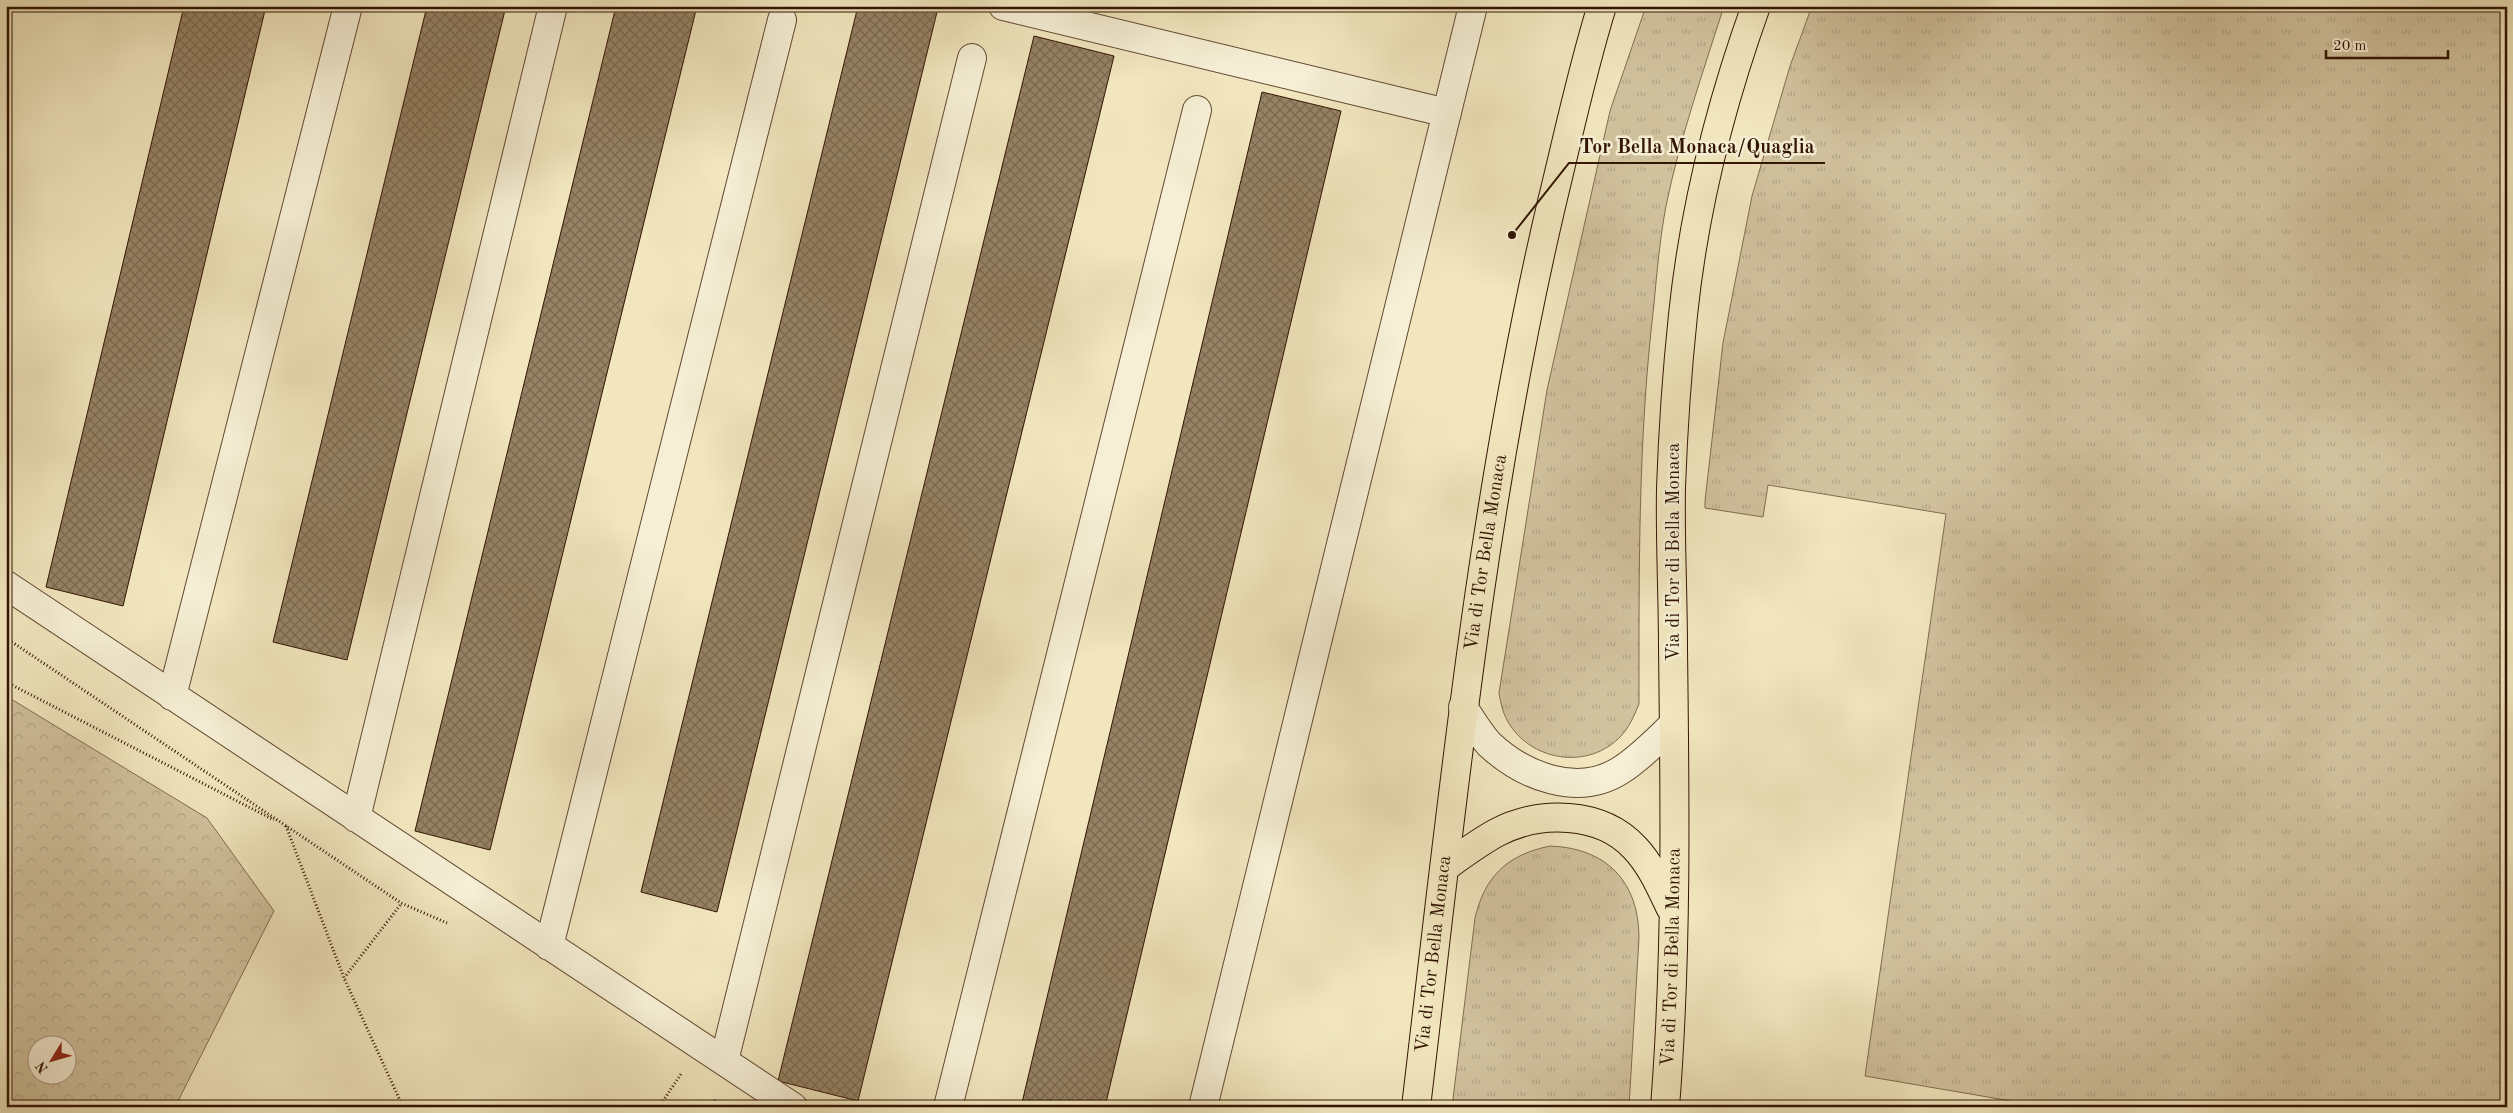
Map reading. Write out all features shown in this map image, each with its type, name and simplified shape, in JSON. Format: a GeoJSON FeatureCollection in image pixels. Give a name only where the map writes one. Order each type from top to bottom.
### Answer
{"type":"FeatureCollection","features":[{"type":"Feature","properties":{"kind":"main road","name":"Via di Tor Bella Monaca"},"geometry":{"type":"LineString","coordinates":[[1416,1107],[1463,706],[1499,462],[1536,271],[1602,6]]}},
{"type":"Feature","properties":{"kind":"main road","name":"Via di Tor di Bella Monaca"},"geometry":{"type":"LineString","coordinates":[[1665,1107],[1670,1038],[1673,913],[1671,489],[1683,314],[1692,251],[1715,137],[1756,6]]}},
{"type":"Feature","properties":{"kind":"main road"},"geometry":{"type":"LineString","coordinates":[[1445,867],[1497,833],[1514,826],[1548,818],[1585,820],[1617,833],[1635,848],[1650,867],[1673,913]]}},
{"type":"Feature","properties":{"kind":"street"},"geometry":{"type":"LineString","coordinates":[[172,696],[348,6]]}},
{"type":"Feature","properties":{"kind":"street"},"geometry":{"type":"LineString","coordinates":[[356,818],[552,6]]}},
{"type":"Feature","properties":{"kind":"street"},"geometry":{"type":"LineString","coordinates":[[1003,6],[1447,113]]}},
{"type":"Feature","properties":{"kind":"street"},"geometry":{"type":"LineString","coordinates":[[1203,1107],[1473,6]]}},
{"type":"Feature","properties":{"kind":"street"},"geometry":{"type":"LineString","coordinates":[[549,946],[782,20]]}},
{"type":"Feature","properties":{"kind":"street"},"geometry":{"type":"LineString","coordinates":[[724,1061],[972,58]]}},
{"type":"Feature","properties":{"kind":"street"},"geometry":{"type":"LineString","coordinates":[[948,1107],[1197,110]]}},
{"type":"Feature","properties":{"kind":"street"},"geometry":{"type":"LineString","coordinates":[[6,585],[793,1107]]}},
{"type":"Feature","properties":{"kind":"street"},"geometry":{"type":"LineString","coordinates":[[1463,706],[1488,743],[1507,759],[1523,769],[1546,779],[1564,782],[1585,782],[1605,778],[1621,771],[1673,725]]}},
{"type":"Feature","properties":{"kind":"path"},"geometry":{"type":"LineString","coordinates":[[6,638],[401,903],[455,926]]}},
{"type":"Feature","properties":{"kind":"path"},"geometry":{"type":"LineString","coordinates":[[6,682],[286,826],[344,978],[402,1107]]}},
{"type":"Feature","properties":{"kind":"path"},"geometry":{"type":"LineString","coordinates":[[344,978],[401,903]]}},
{"type":"Feature","properties":{"kind":"path"},"geometry":{"type":"LineString","coordinates":[[674,1068],[689,1078]]}},
{"type":"Feature","properties":{"kind":"path"},"geometry":{"type":"LineString","coordinates":[[659,1107],[682,1073]]}},
{"type":"Feature","properties":{"kind":"path"},"geometry":{"type":"LineString","coordinates":[[710,1094],[720,1107]]}},
{"type":"Feature","properties":{"kind":"green space"},"geometry":{"type":"Polygon","coordinates":[[[1646,6],[1724,6],[1678,155],[1660,242],[1642,454],[1639,704],[1626,730],[1607,747],[1593,754],[1578,757],[1562,757],[1533,747],[1520,737],[1506,717],[1499,693],[1547,390],[1610,111],[1646,6]]]}},
{"type":"Feature","properties":{"kind":"green space"},"geometry":{"type":"Polygon","coordinates":[[[1812,6],[2507,6],[2507,1107],[2046,1107],[1865,1076],[1946,514],[1768,485],[1763,517],[1705,508],[1723,343],[1752,196],[1790,66],[1812,6]]]}},
{"type":"Feature","properties":{"kind":"green space"},"geometry":{"type":"Polygon","coordinates":[[[6,696],[207,818],[274,911],[175,1107],[6,1107],[6,696]]]}},
{"type":"Feature","properties":{"kind":"green space"},"geometry":{"type":"Polygon","coordinates":[[[1550,846],[1570,848],[1588,853],[1603,861],[1616,872],[1626,885],[1633,900],[1638,918],[1639,938],[1629,1107],[1452,1107],[1475,918],[1479,903],[1492,879],[1500,870],[1522,855],[1550,846]]]}},
{"type":"Feature","properties":{"kind":"building"},"geometry":{"type":"Polygon","coordinates":[[[184,6],[266,6],[123,606],[46,587],[184,6]]]}},
{"type":"Feature","properties":{"kind":"building"},"geometry":{"type":"Polygon","coordinates":[[[427,6],[506,6],[347,660],[273,642],[427,6]]]}},
{"type":"Feature","properties":{"kind":"building"},"geometry":{"type":"Polygon","coordinates":[[[616,6],[697,6],[490,850],[415,831],[616,6]]]}},
{"type":"Feature","properties":{"kind":"building"},"geometry":{"type":"Polygon","coordinates":[[[858,6],[916,6],[937,12],[717,912],[641,892],[858,6]]]}},
{"type":"Feature","properties":{"kind":"building"},"geometry":{"type":"Polygon","coordinates":[[[1034,36],[1114,56],[858,1101],[778,1081],[1034,36]]]}},
{"type":"Feature","properties":{"kind":"building"},"geometry":{"type":"Polygon","coordinates":[[[6,38],[12,39],[6,62],[6,38]]]}},
{"type":"Feature","properties":{"kind":"building"},"geometry":{"type":"Polygon","coordinates":[[[1262,92],[1341,111],[1105,1107],[1021,1107],[1262,92]]]}},
{"type":"Feature","properties":{"kind":"place","name":"Tor Bella Monaca/Quaglia"},"geometry":{"type":"Point","coordinates":[1512,235]}}]}
